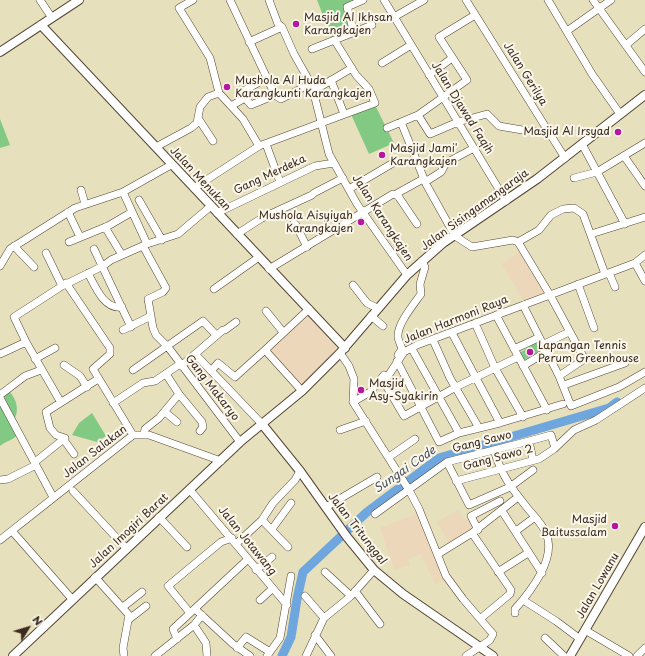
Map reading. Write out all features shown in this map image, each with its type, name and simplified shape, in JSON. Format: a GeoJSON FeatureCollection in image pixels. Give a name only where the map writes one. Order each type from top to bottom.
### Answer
{"type":"FeatureCollection","features":[{"type":"Feature","properties":{"kind":"main road"},"geometry":{"type":"LineString","coordinates":[[0,52],[79,0]]}},
{"type":"Feature","properties":{"kind":"main road","name":"Jalan Menukan"},"geometry":{"type":"LineString","coordinates":[[41,25],[269,269],[309,309],[342,350]]}},
{"type":"Feature","properties":{"kind":"main road","name":"Jalan Sisingamangaraja"},"geometry":{"type":"LineString","coordinates":[[262,424],[302,391],[342,350],[377,308],[422,261],[565,158],[645,95]]}},
{"type":"Feature","properties":{"kind":"main road","name":"Jalan Imogiri Barat"},"geometry":{"type":"LineString","coordinates":[[13,656],[159,517],[190,490],[240,442],[262,424]]}},
{"type":"Feature","properties":{"kind":"main road","name":"Jalan Tritunggal"},"geometry":{"type":"LineString","coordinates":[[262,424],[300,471],[346,537],[374,570],[403,594],[493,656]]}},
{"type":"Feature","properties":{"kind":"main road","name":"Jalan Lowanu"},"geometry":{"type":"LineString","coordinates":[[570,656],[645,527]]}},
{"type":"Feature","properties":{"kind":"street"},"geometry":{"type":"LineString","coordinates":[[40,0],[52,18]]}},
{"type":"Feature","properties":{"kind":"street"},"geometry":{"type":"LineString","coordinates":[[193,0],[179,8],[210,58],[219,93],[263,145],[280,182]]}},
{"type":"Feature","properties":{"kind":"street"},"geometry":{"type":"LineString","coordinates":[[230,0],[275,95],[281,100],[331,80],[352,68]]}},
{"type":"Feature","properties":{"kind":"street","name":"Jalan Karangkajen"},"geometry":{"type":"LineString","coordinates":[[269,0],[278,24],[282,27],[312,87],[329,154],[363,213],[407,275]]}},
{"type":"Feature","properties":{"kind":"street"},"geometry":{"type":"LineString","coordinates":[[354,33],[347,7],[364,0]]}},
{"type":"Feature","properties":{"kind":"street","name":"Jalan Djawad Faqih"},"geometry":{"type":"LineString","coordinates":[[384,0],[506,201]]}},
{"type":"Feature","properties":{"kind":"street","name":"Jalan Gerilya"},"geometry":{"type":"LineString","coordinates":[[466,0],[565,158]]}},
{"type":"Feature","properties":{"kind":"street"},"geometry":{"type":"LineString","coordinates":[[548,0],[592,74],[620,114]]}},
{"type":"Feature","properties":{"kind":"street"},"geometry":{"type":"LineString","coordinates":[[593,0],[645,72]]}},
{"type":"Feature","properties":{"kind":"street"},"geometry":{"type":"LineString","coordinates":[[567,31],[611,0]]}},
{"type":"Feature","properties":{"kind":"street"},"geometry":{"type":"LineString","coordinates":[[394,17],[418,1]]}},
{"type":"Feature","properties":{"kind":"street"},"geometry":{"type":"LineString","coordinates":[[388,128],[418,115],[467,80],[439,37],[475,15]]}},
{"type":"Feature","properties":{"kind":"street"},"geometry":{"type":"LineString","coordinates":[[312,49],[372,25]]}},
{"type":"Feature","properties":{"kind":"street"},"geometry":{"type":"LineString","coordinates":[[250,42],[282,27]]}},
{"type":"Feature","properties":{"kind":"street"},"geometry":{"type":"LineString","coordinates":[[626,46],[645,29]]}},
{"type":"Feature","properties":{"kind":"street"},"geometry":{"type":"LineString","coordinates":[[194,188],[263,145],[320,122],[375,103],[369,89],[358,78],[335,41]]}},
{"type":"Feature","properties":{"kind":"street"},"geometry":{"type":"LineString","coordinates":[[382,63],[411,45]]}},
{"type":"Feature","properties":{"kind":"street"},"geometry":{"type":"LineString","coordinates":[[429,75],[452,58]]}},
{"type":"Feature","properties":{"kind":"street"},"geometry":{"type":"LineString","coordinates":[[245,90],[267,78]]}},
{"type":"Feature","properties":{"kind":"street"},"geometry":{"type":"LineString","coordinates":[[331,80],[344,114]]}},
{"type":"Feature","properties":{"kind":"street"},"geometry":{"type":"LineString","coordinates":[[156,147],[191,128],[197,123],[200,107],[208,97],[219,93]]}},
{"type":"Feature","properties":{"kind":"street"},"geometry":{"type":"LineString","coordinates":[[231,106],[245,98],[251,105],[275,95]]}},
{"type":"Feature","properties":{"kind":"street"},"geometry":{"type":"LineString","coordinates":[[418,115],[430,134],[458,122],[487,114],[499,126],[528,131],[548,132]]}},
{"type":"Feature","properties":{"kind":"street"},"geometry":{"type":"LineString","coordinates":[[198,118],[213,141]]}},
{"type":"Feature","properties":{"kind":"street"},"geometry":{"type":"LineString","coordinates":[[401,122],[424,180],[455,236],[472,247],[513,240],[518,242],[550,295],[584,359],[559,376]]}},
{"type":"Feature","properties":{"kind":"street"},"geometry":{"type":"LineString","coordinates":[[574,178],[597,172],[645,143]]}},
{"type":"Feature","properties":{"kind":"street"},"geometry":{"type":"LineString","coordinates":[[582,144],[625,224]]}},
{"type":"Feature","properties":{"kind":"street"},"geometry":{"type":"LineString","coordinates":[[269,269],[396,194],[441,172],[446,163],[474,148]]}},
{"type":"Feature","properties":{"kind":"street"},"geometry":{"type":"LineString","coordinates":[[624,156],[645,186]]}},
{"type":"Feature","properties":{"kind":"street","name":"Gang Merdeka"},"geometry":{"type":"LineString","coordinates":[[217,213],[315,166],[334,163]]}},
{"type":"Feature","properties":{"kind":"street"},"geometry":{"type":"LineString","coordinates":[[349,189],[393,163]]}},
{"type":"Feature","properties":{"kind":"street"},"geometry":{"type":"LineString","coordinates":[[0,266],[8,251],[14,246],[68,212],[85,204],[123,192],[171,164]]}},
{"type":"Feature","properties":{"kind":"street"},"geometry":{"type":"LineString","coordinates":[[237,234],[262,218],[312,195],[343,178]]}},
{"type":"Feature","properties":{"kind":"street"},"geometry":{"type":"LineString","coordinates":[[81,190],[85,204]]}},
{"type":"Feature","properties":{"kind":"street"},"geometry":{"type":"LineString","coordinates":[[123,192],[145,245]]}},
{"type":"Feature","properties":{"kind":"street"},"geometry":{"type":"LineString","coordinates":[[396,194],[417,224]]}},
{"type":"Feature","properties":{"kind":"street"},"geometry":{"type":"LineString","coordinates":[[139,200],[162,240]]}},
{"type":"Feature","properties":{"kind":"street"},"geometry":{"type":"LineString","coordinates":[[60,401],[41,370],[14,317],[64,284],[103,266],[122,255],[181,232],[211,206]]}},
{"type":"Feature","properties":{"kind":"street"},"geometry":{"type":"LineString","coordinates":[[518,242],[539,230],[551,215],[563,209],[574,208],[583,214],[607,274],[615,287]]}},
{"type":"Feature","properties":{"kind":"street"},"geometry":{"type":"LineString","coordinates":[[68,212],[80,237]]}},
{"type":"Feature","properties":{"kind":"street"},"geometry":{"type":"LineString","coordinates":[[69,242],[105,227],[132,212]]}},
{"type":"Feature","properties":{"kind":"street"},"geometry":{"type":"LineString","coordinates":[[591,234],[645,217]]}},
{"type":"Feature","properties":{"kind":"street"},"geometry":{"type":"LineString","coordinates":[[294,223],[307,246]]}},
{"type":"Feature","properties":{"kind":"street"},"geometry":{"type":"LineString","coordinates":[[105,227],[122,255]]}},
{"type":"Feature","properties":{"kind":"street","name":"Gang Makaryo"},"geometry":{"type":"LineString","coordinates":[[145,245],[166,288],[163,292],[148,299],[154,332],[168,347],[180,365],[240,442]]}},
{"type":"Feature","properties":{"kind":"street"},"geometry":{"type":"LineString","coordinates":[[14,246],[34,267]]}},
{"type":"Feature","properties":{"kind":"street"},"geometry":{"type":"LineString","coordinates":[[94,249],[131,327]]}},
{"type":"Feature","properties":{"kind":"street"},"geometry":{"type":"LineString","coordinates":[[46,253],[64,284],[110,348],[110,354],[93,367],[98,379],[132,433]]}},
{"type":"Feature","properties":{"kind":"street","name":"Jalan Harmoni Raya"},"geometry":{"type":"LineString","coordinates":[[420,406],[404,416],[384,382],[404,352],[496,315],[635,263],[645,255]]}},
{"type":"Feature","properties":{"kind":"street"},"geometry":{"type":"LineString","coordinates":[[214,289],[259,257]]}},
{"type":"Feature","properties":{"kind":"street","name":"Jalan Harmoni Raya"},"geometry":{"type":"LineString","coordinates":[[353,402],[375,388],[402,349],[398,336],[405,316],[421,294],[420,284],[425,267],[422,261]]}},
{"type":"Feature","properties":{"kind":"street"},"geometry":{"type":"LineString","coordinates":[[635,263],[645,281]]}},
{"type":"Feature","properties":{"kind":"street"},"geometry":{"type":"LineString","coordinates":[[88,273],[105,301],[115,307],[122,307]]}},
{"type":"Feature","properties":{"kind":"street"},"geometry":{"type":"LineString","coordinates":[[578,284],[594,328]]}},
{"type":"Feature","properties":{"kind":"street"},"geometry":{"type":"LineString","coordinates":[[353,285],[367,303],[377,308]]}},
{"type":"Feature","properties":{"kind":"street"},"geometry":{"type":"LineString","coordinates":[[523,305],[538,338],[564,385],[570,406],[619,387],[645,372]]}},
{"type":"Feature","properties":{"kind":"street"},"geometry":{"type":"LineString","coordinates":[[211,371],[218,364],[234,377],[309,309]]}},
{"type":"Feature","properties":{"kind":"street"},"geometry":{"type":"LineString","coordinates":[[266,311],[283,332]]}},
{"type":"Feature","properties":{"kind":"street"},"geometry":{"type":"LineString","coordinates":[[496,315],[547,410]]}},
{"type":"Feature","properties":{"kind":"street"},"geometry":{"type":"LineString","coordinates":[[123,330],[151,316]]}},
{"type":"Feature","properties":{"kind":"street"},"geometry":{"type":"LineString","coordinates":[[371,316],[382,326]]}},
{"type":"Feature","properties":{"kind":"street"},"geometry":{"type":"LineString","coordinates":[[133,370],[204,321],[216,335]]}},
{"type":"Feature","properties":{"kind":"street"},"geometry":{"type":"LineString","coordinates":[[113,404],[143,383],[155,381],[196,355],[216,335],[236,322]]}},
{"type":"Feature","properties":{"kind":"street"},"geometry":{"type":"LineString","coordinates":[[475,324],[496,368],[523,417]]}},
{"type":"Feature","properties":{"kind":"street"},"geometry":{"type":"LineString","coordinates":[[542,345],[569,332]]}},
{"type":"Feature","properties":{"kind":"street"},"geometry":{"type":"LineString","coordinates":[[452,333],[500,424]]}},
{"type":"Feature","properties":{"kind":"street"},"geometry":{"type":"LineString","coordinates":[[514,349],[538,338]]}},
{"type":"Feature","properties":{"kind":"street"},"geometry":{"type":"LineString","coordinates":[[433,340],[456,387],[479,428]]}},
{"type":"Feature","properties":{"kind":"street"},"geometry":{"type":"LineString","coordinates":[[0,354],[26,342]]}},
{"type":"Feature","properties":{"kind":"street"},"geometry":{"type":"LineString","coordinates":[[35,359],[55,348]]}},
{"type":"Feature","properties":{"kind":"street"},"geometry":{"type":"LineString","coordinates":[[412,349],[459,433]]}},
{"type":"Feature","properties":{"kind":"street"},"geometry":{"type":"LineString","coordinates":[[265,350],[302,391]]}},
{"type":"Feature","properties":{"kind":"street"},"geometry":{"type":"LineString","coordinates":[[342,350],[354,379],[353,402],[402,477],[419,509],[449,580],[493,636],[490,640],[466,656]]}},
{"type":"Feature","properties":{"kind":"street"},"geometry":{"type":"LineString","coordinates":[[523,366],[546,352]]}},
{"type":"Feature","properties":{"kind":"street"},"geometry":{"type":"LineString","coordinates":[[196,355],[262,424]]}},
{"type":"Feature","properties":{"kind":"street"},"geometry":{"type":"LineString","coordinates":[[420,406],[518,357]]}},
{"type":"Feature","properties":{"kind":"street"},"geometry":{"type":"LineString","coordinates":[[397,361],[440,442],[459,433],[500,424],[563,404]]}},
{"type":"Feature","properties":{"kind":"street"},"geometry":{"type":"LineString","coordinates":[[564,385],[625,363]]}},
{"type":"Feature","properties":{"kind":"street"},"geometry":{"type":"LineString","coordinates":[[64,365],[80,376],[87,387]]}},
{"type":"Feature","properties":{"kind":"street"},"geometry":{"type":"LineString","coordinates":[[0,395],[24,377],[41,370]]}},
{"type":"Feature","properties":{"kind":"street"},"geometry":{"type":"LineString","coordinates":[[166,374],[179,394],[202,422],[203,427],[200,431]]}},
{"type":"Feature","properties":{"kind":"street"},"geometry":{"type":"LineString","coordinates":[[74,454],[64,440],[64,437],[56,435],[50,428],[45,414],[60,401],[87,387],[98,379]]}},
{"type":"Feature","properties":{"kind":"street","name":"Gang Sawo 2"},"geometry":{"type":"LineString","coordinates":[[456,481],[534,460],[555,448],[574,430],[596,420],[645,388]]}},
{"type":"Feature","properties":{"kind":"street"},"geometry":{"type":"LineString","coordinates":[[144,432],[165,412],[179,394]]}},
{"type":"Feature","properties":{"kind":"street"},"geometry":{"type":"LineString","coordinates":[[0,398],[53,497]]}},
{"type":"Feature","properties":{"kind":"street"},"geometry":{"type":"LineString","coordinates":[[165,412],[177,422]]}},
{"type":"Feature","properties":{"kind":"street"},"geometry":{"type":"LineString","coordinates":[[340,430],[366,421]]}},
{"type":"Feature","properties":{"kind":"street","name":"Jalan Salakan"},"geometry":{"type":"LineString","coordinates":[[0,540],[53,497],[80,478],[132,433],[144,432],[221,461]]}},
{"type":"Feature","properties":{"kind":"street","name":"Gang Sawo"},"geometry":{"type":"LineString","coordinates":[[375,514],[447,462],[551,435],[555,448]]}},
{"type":"Feature","properties":{"kind":"street"},"geometry":{"type":"LineString","coordinates":[[389,457],[415,439]]}},
{"type":"Feature","properties":{"kind":"street"},"geometry":{"type":"LineString","coordinates":[[0,480],[8,479],[35,464],[64,440]]}},
{"type":"Feature","properties":{"kind":"street"},"geometry":{"type":"LineString","coordinates":[[529,441],[534,460]]}},
{"type":"Feature","properties":{"kind":"street"},"geometry":{"type":"LineString","coordinates":[[494,450],[500,469],[510,487],[544,528],[548,540],[542,573],[515,609],[516,613]]}},
{"type":"Feature","properties":{"kind":"street"},"geometry":{"type":"LineString","coordinates":[[447,462],[468,505],[510,487],[532,470]]}},
{"type":"Feature","properties":{"kind":"street"},"geometry":{"type":"LineString","coordinates":[[250,656],[238,648],[202,615],[193,611],[168,586],[221,542],[234,541],[262,520],[271,506],[295,480],[300,471]]}},
{"type":"Feature","properties":{"kind":"street"},"geometry":{"type":"LineString","coordinates":[[326,508],[377,477]]}},
{"type":"Feature","properties":{"kind":"street","name":"Jalan Jotawang"},"geometry":{"type":"LineString","coordinates":[[190,490],[287,605]]}},
{"type":"Feature","properties":{"kind":"street"},"geometry":{"type":"LineString","coordinates":[[72,491],[126,548]]}},
{"type":"Feature","properties":{"kind":"street"},"geometry":{"type":"LineString","coordinates":[[438,554],[475,532],[518,497]]}},
{"type":"Feature","properties":{"kind":"street"},"geometry":{"type":"LineString","coordinates":[[480,619],[511,593],[475,532],[471,516],[500,501]]}},
{"type":"Feature","properties":{"kind":"street"},"geometry":{"type":"LineString","coordinates":[[272,529],[291,503]]}},
{"type":"Feature","properties":{"kind":"street"},"geometry":{"type":"LineString","coordinates":[[271,506],[282,515]]}},
{"type":"Feature","properties":{"kind":"street"},"geometry":{"type":"LineString","coordinates":[[502,511],[542,573]]}},
{"type":"Feature","properties":{"kind":"street"},"geometry":{"type":"LineString","coordinates":[[159,517],[187,547]]}},
{"type":"Feature","properties":{"kind":"street"},"geometry":{"type":"LineString","coordinates":[[516,532],[535,517]]}},
{"type":"Feature","properties":{"kind":"street"},"geometry":{"type":"LineString","coordinates":[[262,520],[288,547]]}},
{"type":"Feature","properties":{"kind":"street"},"geometry":{"type":"LineString","coordinates":[[12,531],[72,599]]}},
{"type":"Feature","properties":{"kind":"street"},"geometry":{"type":"LineString","coordinates":[[498,572],[528,553]]}},
{"type":"Feature","properties":{"kind":"street"},"geometry":{"type":"LineString","coordinates":[[256,570],[272,557]]}},
{"type":"Feature","properties":{"kind":"street"},"geometry":{"type":"LineString","coordinates":[[177,638],[173,629],[248,560]]}},
{"type":"Feature","properties":{"kind":"street"},"geometry":{"type":"LineString","coordinates":[[306,656],[324,618],[353,594],[374,570]]}},
{"type":"Feature","properties":{"kind":"street"},"geometry":{"type":"LineString","coordinates":[[325,572],[353,594],[380,624]]}},
{"type":"Feature","properties":{"kind":"street"},"geometry":{"type":"LineString","coordinates":[[238,648],[246,637],[269,654],[280,638],[291,576]]}},
{"type":"Feature","properties":{"kind":"street"},"geometry":{"type":"LineString","coordinates":[[95,577],[124,607],[129,615],[123,648],[124,656]]}},
{"type":"Feature","properties":{"kind":"street"},"geometry":{"type":"LineString","coordinates":[[260,600],[272,589]]}},
{"type":"Feature","properties":{"kind":"street"},"geometry":{"type":"LineString","coordinates":[[124,607],[142,592]]}},
{"type":"Feature","properties":{"kind":"street"},"geometry":{"type":"LineString","coordinates":[[305,596],[324,618]]}},
{"type":"Feature","properties":{"kind":"street"},"geometry":{"type":"LineString","coordinates":[[523,600],[556,621],[580,639]]}},
{"type":"Feature","properties":{"kind":"street"},"geometry":{"type":"LineString","coordinates":[[128,620],[146,606]]}},
{"type":"Feature","properties":{"kind":"street"},"geometry":{"type":"LineString","coordinates":[[155,656],[194,625],[202,615]]}},
{"type":"Feature","properties":{"kind":"street"},"geometry":{"type":"LineString","coordinates":[[194,625],[206,643],[207,656]]}},
{"type":"Feature","properties":{"kind":"street"},"geometry":{"type":"LineString","coordinates":[[585,630],[629,656]]}},
{"type":"Feature","properties":{"kind":"street"},"geometry":{"type":"LineString","coordinates":[[315,635],[331,656]]}},
{"type":"Feature","properties":{"kind":"street"},"geometry":{"type":"LineString","coordinates":[[545,638],[564,656]]}},
{"type":"Feature","properties":{"kind":"street"},"geometry":{"type":"LineString","coordinates":[[637,656],[645,648]]}},
{"type":"Feature","properties":{"kind":"shaded area"},"geometry":{"type":"Polygon","coordinates":[[[521,251],[547,291],[525,302],[501,264],[521,251]]]}},
{"type":"Feature","properties":{"kind":"shaded area"},"geometry":{"type":"Polygon","coordinates":[[[307,311],[329,335],[326,337],[339,351],[301,386],[266,350],[307,311]]]}},
{"type":"Feature","properties":{"kind":"shaded area"},"geometry":{"type":"Polygon","coordinates":[[[458,510],[464,520],[468,518],[475,530],[450,545],[437,522],[458,510]]]}},
{"type":"Feature","properties":{"kind":"shaded area"},"geometry":{"type":"Polygon","coordinates":[[[416,514],[444,580],[435,585],[421,554],[408,559],[410,565],[394,570],[380,528],[416,514]]]}},
{"type":"Feature","properties":{"kind":"green space"},"geometry":{"type":"Polygon","coordinates":[[[317,0],[353,0],[354,2],[345,6],[354,32],[333,41],[317,0]]]}},
{"type":"Feature","properties":{"kind":"green space"},"geometry":{"type":"Polygon","coordinates":[[[374,103],[394,143],[369,154],[350,112],[374,103]]]}},
{"type":"Feature","properties":{"kind":"green space"},"geometry":{"type":"Polygon","coordinates":[[[0,119],[10,145],[0,148],[0,119]]]}},
{"type":"Feature","properties":{"kind":"green space","name":"Lapangan Tennis Perum Greenhouse"},"geometry":{"type":"Polygon","coordinates":[[[536,343],[540,351],[524,360],[519,353],[536,343]]]}},
{"type":"Feature","properties":{"kind":"green space"},"geometry":{"type":"Polygon","coordinates":[[[10,392],[17,406],[13,421],[18,434],[0,446],[0,399],[10,392]]]}},
{"type":"Feature","properties":{"kind":"green space"},"geometry":{"type":"Polygon","coordinates":[[[92,413],[106,436],[97,442],[72,435],[79,423],[92,413]]]}},
{"type":"Feature","properties":{"kind":"waterway","name":"Sungai Code"},"geometry":{"type":"LineString","coordinates":[[282,656],[291,637],[303,572],[367,512],[439,458],[609,408],[617,402]]}},
{"type":"Feature","properties":{"kind":"place","name":"Masjid Al Ikhsan Karangkajen"},"geometry":{"type":"Point","coordinates":[296,24]}},
{"type":"Feature","properties":{"kind":"place","name":"Mushola Al Huda Karangkunti Karangkajen"},"geometry":{"type":"Point","coordinates":[227,87]}},
{"type":"Feature","properties":{"kind":"place","name":"Masjid Al Irsyad"},"geometry":{"type":"Point","coordinates":[618,132]}},
{"type":"Feature","properties":{"kind":"place","name":"Masjid Jami' Karangkajen"},"geometry":{"type":"Point","coordinates":[382,155]}},
{"type":"Feature","properties":{"kind":"place","name":"Mushola Aisyiyah Karangkajen"},"geometry":{"type":"Point","coordinates":[361,222]}},
{"type":"Feature","properties":{"kind":"place","name":"Lapangan Tennis Perum Greenhouse"},"geometry":{"type":"Point","coordinates":[530,352]}},
{"type":"Feature","properties":{"kind":"place","name":"Masjid Asy-Syakirin"},"geometry":{"type":"Point","coordinates":[361,390]}},
{"type":"Feature","properties":{"kind":"place","name":"Masjid Baitussalam"},"geometry":{"type":"Point","coordinates":[615,526]}}]}
